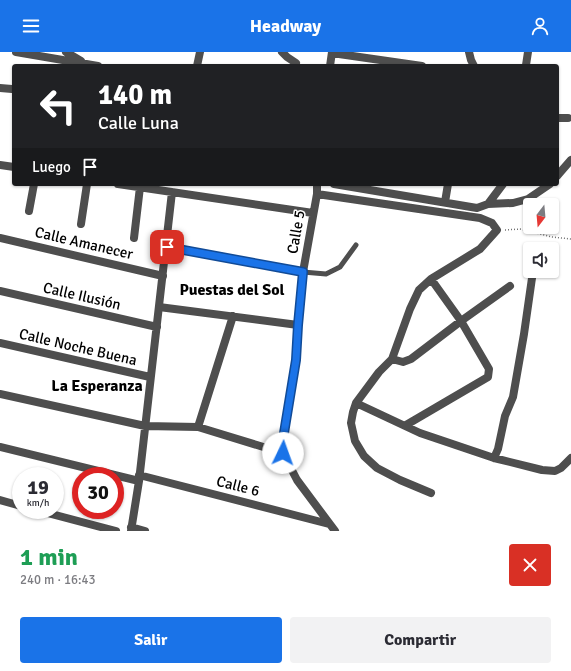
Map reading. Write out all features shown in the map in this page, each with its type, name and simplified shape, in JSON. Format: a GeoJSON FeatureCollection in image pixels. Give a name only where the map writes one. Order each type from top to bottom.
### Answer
{"type":"FeatureCollection","features":[{"type":"Feature","properties":{"kind":"street"},"geometry":{"type":"LineString","coordinates":[[21,52],[44,62],[85,64]]}},
{"type":"Feature","properties":{"kind":"street"},"geometry":{"type":"LineString","coordinates":[[66,52],[85,64]]}},
{"type":"Feature","properties":{"kind":"street"},"geometry":{"type":"LineString","coordinates":[[197,64],[200,52]]}},
{"type":"Feature","properties":{"kind":"street"},"geometry":{"type":"LineString","coordinates":[[282,52],[296,62]]}},
{"type":"Feature","properties":{"kind":"street"},"geometry":{"type":"LineString","coordinates":[[469,52],[473,64]]}},
{"type":"Feature","properties":{"kind":"street"},"geometry":{"type":"LineString","coordinates":[[526,64],[528,52]]}},
{"type":"Feature","properties":{"kind":"street"},"geometry":{"type":"LineString","coordinates":[[330,64],[332,53],[408,64]]}},
{"type":"Feature","properties":{"kind":"street"},"geometry":{"type":"LineString","coordinates":[[0,88],[12,89]]}},
{"type":"Feature","properties":{"kind":"street"},"geometry":{"type":"LineString","coordinates":[[559,118],[568,118]]}},
{"type":"Feature","properties":{"kind":"street"},"geometry":{"type":"LineString","coordinates":[[559,174],[571,160]]}},
{"type":"Feature","properties":{"kind":"street"},"geometry":{"type":"LineString","coordinates":[[0,165],[12,168]]}},
{"type":"Feature","properties":{"kind":"street"},"geometry":{"type":"LineString","coordinates":[[29,210],[34,186]]}},
{"type":"Feature","properties":{"kind":"street"},"geometry":{"type":"LineString","coordinates":[[81,224],[87,186]]}},
{"type":"Feature","properties":{"kind":"street"},"geometry":{"type":"LineString","coordinates":[[133,186],[314,213]]}},
{"type":"Feature","properties":{"kind":"street","name":"Calle 5"},"geometry":{"type":"LineString","coordinates":[[283,453],[284,433],[296,360],[303,272],[318,194],[317,186]]}},
{"type":"Feature","properties":{"kind":"street"},"geometry":{"type":"LineString","coordinates":[[357,186],[380,188],[476,208],[488,204],[513,203],[528,199],[547,186]]}},
{"type":"Feature","properties":{"kind":"street"},"geometry":{"type":"LineString","coordinates":[[445,202],[448,186]]}},
{"type":"Feature","properties":{"kind":"street"},"geometry":{"type":"LineString","coordinates":[[488,204],[502,186]]}},
{"type":"Feature","properties":{"kind":"street"},"geometry":{"type":"LineString","coordinates":[[134,238],[140,187]]}},
{"type":"Feature","properties":{"kind":"street"},"geometry":{"type":"LineString","coordinates":[[144,531],[131,529],[139,478],[150,377],[167,247],[172,192]]}},
{"type":"Feature","properties":{"kind":"street"},"geometry":{"type":"LineString","coordinates":[[318,194],[480,218],[492,223],[497,230],[480,249],[431,279],[419,290],[410,309],[392,359],[379,372],[356,403],[351,423],[355,441],[364,456],[377,468],[400,480],[431,493]]}},
{"type":"Feature","properties":{"kind":"street","name":"Calle Amanecer"},"geometry":{"type":"LineString","coordinates":[[0,238],[163,276]]}},
{"type":"Feature","properties":{"kind":"street"},"geometry":{"type":"LineString","coordinates":[[167,247],[303,272]]}},
{"type":"Feature","properties":{"kind":"street"},"geometry":{"type":"LineString","coordinates":[[494,458],[498,449],[505,416],[512,397],[524,334],[532,278]]}},
{"type":"Feature","properties":{"kind":"street"},"geometry":{"type":"LineString","coordinates":[[406,425],[488,377],[489,369],[461,321],[431,279]]}},
{"type":"Feature","properties":{"kind":"street"},"geometry":{"type":"LineString","coordinates":[[392,359],[403,362],[411,359],[510,286]]}},
{"type":"Feature","properties":{"kind":"street","name":"Calle Ilusión"},"geometry":{"type":"LineString","coordinates":[[0,291],[157,327]]}},
{"type":"Feature","properties":{"kind":"street"},"geometry":{"type":"LineString","coordinates":[[159,307],[298,325]]}},
{"type":"Feature","properties":{"kind":"street"},"geometry":{"type":"LineString","coordinates":[[198,427],[233,316]]}},
{"type":"Feature","properties":{"kind":"street","name":"Calle Noche Buena"},"geometry":{"type":"LineString","coordinates":[[0,343],[150,377]]}},
{"type":"Feature","properties":{"kind":"street"},"geometry":{"type":"LineString","coordinates":[[0,394],[145,426],[198,427],[283,453],[297,480],[335,531]]}},
{"type":"Feature","properties":{"kind":"street"},"geometry":{"type":"LineString","coordinates":[[356,403],[434,438],[494,458],[542,470],[555,471],[561,468],[571,458]]}},
{"type":"Feature","properties":{"kind":"street","name":"Calle 6"},"geometry":{"type":"LineString","coordinates":[[0,447],[139,478],[329,524]]}},
{"type":"Feature","properties":{"kind":"street"},"geometry":{"type":"LineString","coordinates":[[0,500],[12,503]]}},
{"type":"Feature","properties":{"kind":"street"},"geometry":{"type":"LineString","coordinates":[[64,517],[116,531]]}},
{"type":"Feature","properties":{"kind":"lane"},"geometry":{"type":"LineString","coordinates":[[303,272],[326,274],[340,268],[356,245]]}},
{"type":"Feature","properties":{"kind":"path"},"geometry":{"type":"LineString","coordinates":[[497,230],[520,229],[552,237],[571,239]]}},
{"type":"Feature","properties":{"kind":"district","name":"Puestas del Sol"},"geometry":{"type":"Point","coordinates":[232,289]}},
{"type":"Feature","properties":{"kind":"district","name":"La Esperanza"},"geometry":{"type":"Point","coordinates":[97,385]}},
{"type":"Feature","properties":{"kind":"route"},"geometry":{"type":"LineString","coordinates":[[167,247],[303,272],[296,360],[284,433],[283,453]]}}]}
